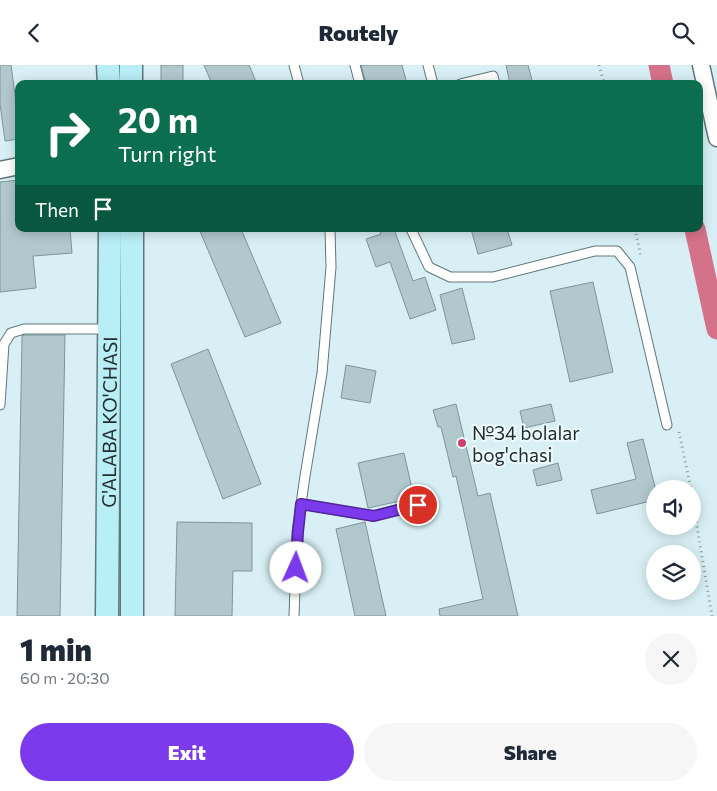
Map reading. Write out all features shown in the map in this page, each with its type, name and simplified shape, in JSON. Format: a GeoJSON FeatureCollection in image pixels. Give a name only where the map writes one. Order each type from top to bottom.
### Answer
{"type":"FeatureCollection","features":[{"type":"Feature","properties":{"kind":"main road"},"geometry":{"type":"LineString","coordinates":[[108,65],[108,80]]}},
{"type":"Feature","properties":{"kind":"main road"},"geometry":{"type":"LineString","coordinates":[[131,65],[131,80]]}},
{"type":"Feature","properties":{"kind":"main road","name":"G'ALABA KO'CHASI"},"geometry":{"type":"LineString","coordinates":[[107,616],[110,232]]}},
{"type":"Feature","properties":{"kind":"main road","name":"G'ALABA KO'CHASI"},"geometry":{"type":"LineString","coordinates":[[132,232],[132,616]]}},
{"type":"Feature","properties":{"kind":"street"},"geometry":{"type":"LineString","coordinates":[[701,65],[717,138]]}},
{"type":"Feature","properties":{"kind":"street"},"geometry":{"type":"LineString","coordinates":[[0,170],[15,167]]}},
{"type":"Feature","properties":{"kind":"lane"},"geometry":{"type":"LineString","coordinates":[[294,65],[299,80]]}},
{"type":"Feature","properties":{"kind":"lane"},"geometry":{"type":"LineString","coordinates":[[354,65],[359,80]]}},
{"type":"Feature","properties":{"kind":"lane"},"geometry":{"type":"LineString","coordinates":[[428,65],[432,80]]}},
{"type":"Feature","properties":{"kind":"lane"},"geometry":{"type":"LineString","coordinates":[[476,80],[493,76],[494,80]]}},
{"type":"Feature","properties":{"kind":"lane"},"geometry":{"type":"LineString","coordinates":[[294,616],[301,504],[322,373],[331,267],[330,232]]}},
{"type":"Feature","properties":{"kind":"lane"},"geometry":{"type":"LineString","coordinates":[[412,232],[429,267],[450,277],[493,277],[595,251],[617,251],[630,267],[667,425]]}},
{"type":"Feature","properties":{"kind":"lane"},"geometry":{"type":"LineString","coordinates":[[0,405],[2,344],[11,333],[24,329],[109,329]]}},
{"type":"Feature","properties":{"kind":"lane"},"geometry":{"type":"LineString","coordinates":[[301,504],[374,516],[418,505]]}},
{"type":"Feature","properties":{"kind":"path"},"geometry":{"type":"LineString","coordinates":[[600,65],[603,80]]}},
{"type":"Feature","properties":{"kind":"path"},"geometry":{"type":"LineString","coordinates":[[699,535],[712,616]]}},
{"type":"Feature","properties":{"kind":"building"},"geometry":{"type":"Polygon","coordinates":[[[0,65],[11,65],[15,94],[15,140],[5,141],[0,104],[0,65]]]}},
{"type":"Feature","properties":{"kind":"building"},"geometry":{"type":"Polygon","coordinates":[[[161,65],[183,65],[183,80],[161,80],[161,65]]]}},
{"type":"Feature","properties":{"kind":"building"},"geometry":{"type":"Polygon","coordinates":[[[204,65],[249,65],[255,80],[210,80],[204,65]]]}},
{"type":"Feature","properties":{"kind":"building"},"geometry":{"type":"Polygon","coordinates":[[[361,65],[402,65],[406,80],[365,80],[361,65]]]}},
{"type":"Feature","properties":{"kind":"building"},"geometry":{"type":"Polygon","coordinates":[[[506,65],[528,65],[532,80],[509,80],[506,65]]]}},
{"type":"Feature","properties":{"kind":"building"},"geometry":{"type":"Polygon","coordinates":[[[15,180],[15,232],[70,232],[72,253],[33,256],[36,288],[0,292],[0,182],[15,180]]]}},
{"type":"Feature","properties":{"kind":"building"},"geometry":{"type":"Polygon","coordinates":[[[200,232],[242,232],[281,323],[245,337],[200,232]]]}},
{"type":"Feature","properties":{"kind":"building"},"geometry":{"type":"Polygon","coordinates":[[[380,232],[395,232],[413,281],[425,277],[436,310],[410,319],[390,262],[376,267],[366,239],[381,234],[380,232]]]}},
{"type":"Feature","properties":{"kind":"building"},"geometry":{"type":"Polygon","coordinates":[[[472,232],[508,232],[512,245],[478,254],[472,232]]]}},
{"type":"Feature","properties":{"kind":"building"},"geometry":{"type":"Polygon","coordinates":[[[593,282],[613,372],[570,382],[550,291],[593,282]]]}},
{"type":"Feature","properties":{"kind":"building"},"geometry":{"type":"Polygon","coordinates":[[[462,288],[475,339],[452,344],[440,295],[462,288]]]}},
{"type":"Feature","properties":{"kind":"building"},"geometry":{"type":"Polygon","coordinates":[[[65,335],[60,616],[17,616],[22,336],[65,335]]]}},
{"type":"Feature","properties":{"kind":"building"},"geometry":{"type":"Polygon","coordinates":[[[208,349],[261,484],[223,499],[171,364],[208,349]]]}},
{"type":"Feature","properties":{"kind":"building"},"geometry":{"type":"Polygon","coordinates":[[[346,365],[376,371],[370,403],[341,398],[346,365]]]}},
{"type":"Feature","properties":{"kind":"building"},"geometry":{"type":"Polygon","coordinates":[[[456,404],[478,496],[490,493],[518,616],[440,616],[439,609],[483,599],[456,476],[453,477],[441,427],[438,427],[433,410],[456,404]]]}},
{"type":"Feature","properties":{"kind":"building"},"geometry":{"type":"Polygon","coordinates":[[[551,404],[555,421],[524,428],[520,411],[551,404]]]}},
{"type":"Feature","properties":{"kind":"building"},"geometry":{"type":"Polygon","coordinates":[[[643,439],[653,480],[646,480],[646,502],[597,514],[591,490],[636,479],[627,443],[643,439]]]}},
{"type":"Feature","properties":{"kind":"building"},"geometry":{"type":"Polygon","coordinates":[[[404,453],[414,498],[368,508],[358,463],[404,453]]]}},
{"type":"Feature","properties":{"kind":"building"},"geometry":{"type":"Polygon","coordinates":[[[558,463],[562,480],[537,486],[533,470],[558,463]]]}},
{"type":"Feature","properties":{"kind":"building"},"geometry":{"type":"Polygon","coordinates":[[[177,522],[252,523],[252,571],[233,571],[232,616],[175,616],[177,522]]]}},
{"type":"Feature","properties":{"kind":"building"},"geometry":{"type":"Polygon","coordinates":[[[365,522],[386,616],[355,616],[336,529],[365,522]]]}},
{"type":"Feature","properties":{"kind":"waterway"},"geometry":{"type":"LineString","coordinates":[[659,65],[662,80]]}},
{"type":"Feature","properties":{"kind":"waterway"},"geometry":{"type":"LineString","coordinates":[[696,232],[717,329]]}},
{"type":"Feature","properties":{"kind":"place","name":"№34 bolalar bog'chasi"},"geometry":{"type":"Point","coordinates":[462,443]}},
{"type":"Feature","properties":{"kind":"route"},"geometry":{"type":"LineString","coordinates":[[296,568],[301,504],[374,516],[418,505]]}}]}
